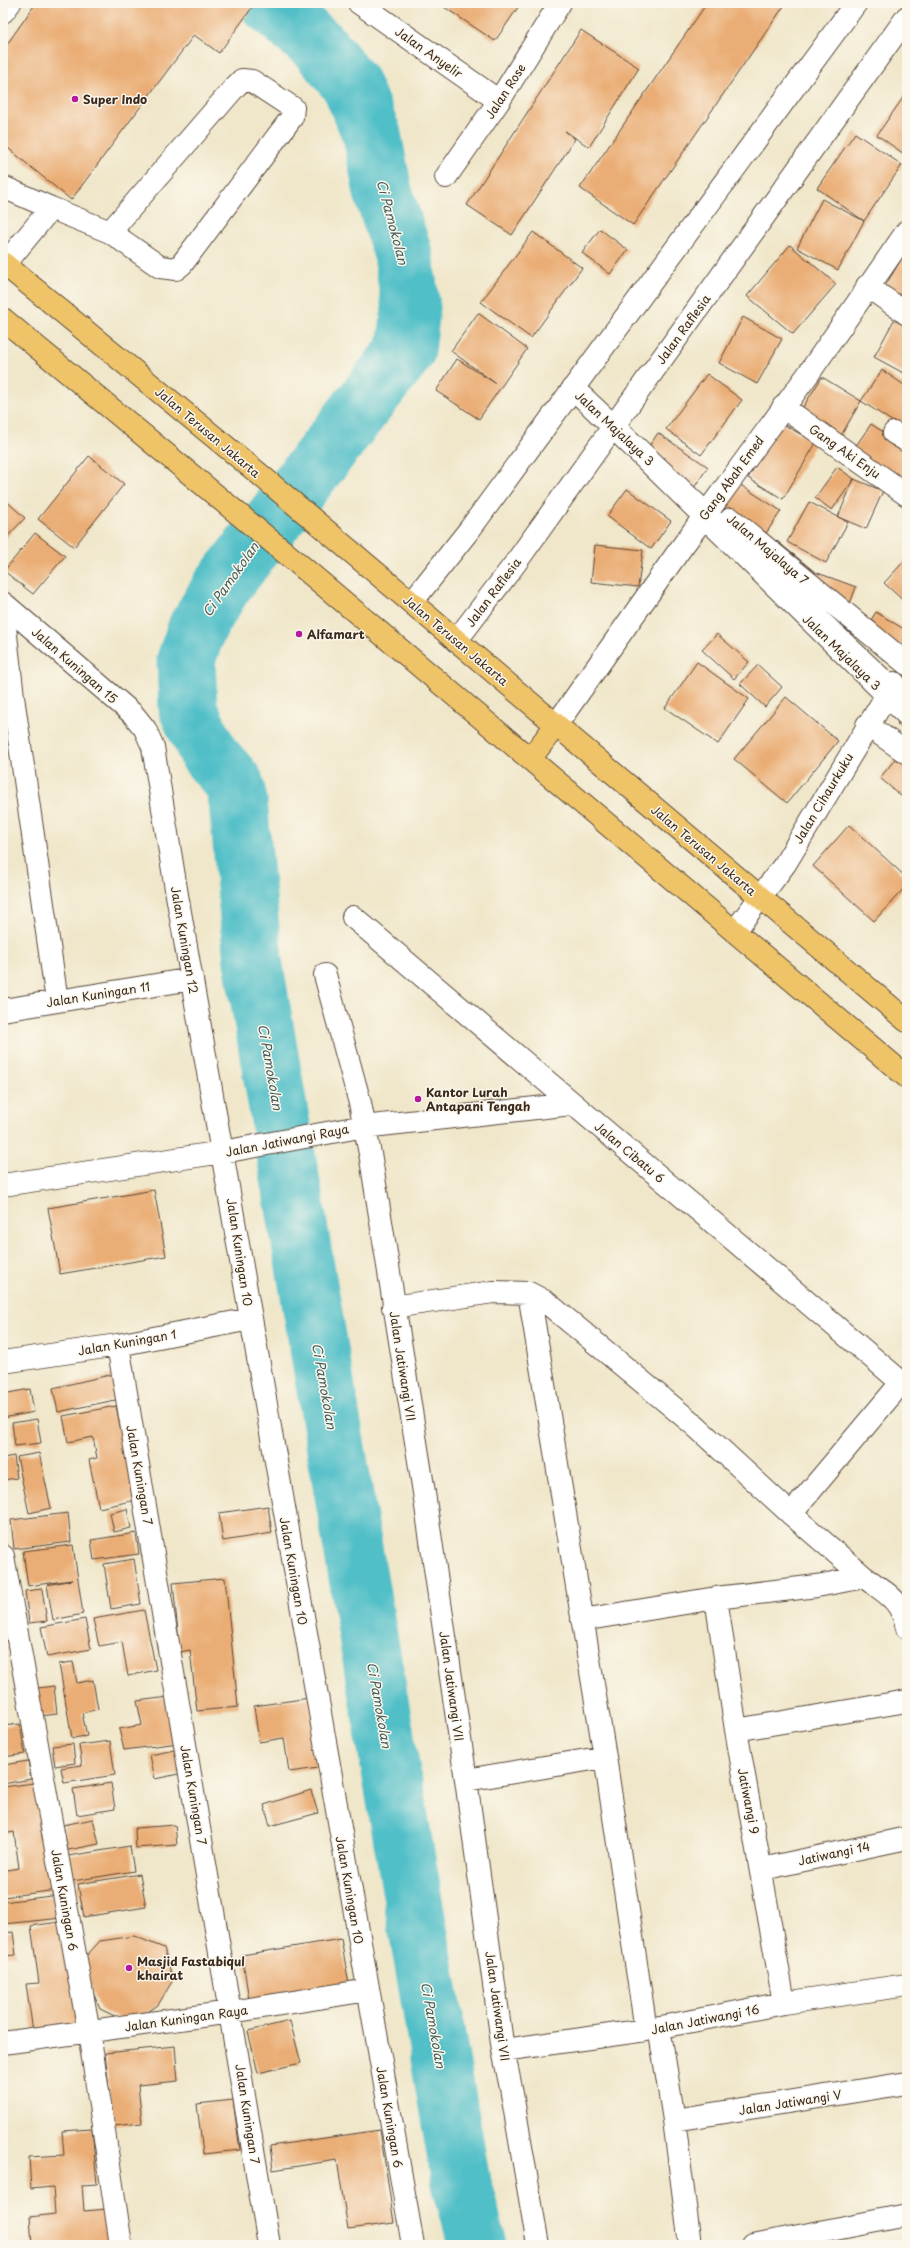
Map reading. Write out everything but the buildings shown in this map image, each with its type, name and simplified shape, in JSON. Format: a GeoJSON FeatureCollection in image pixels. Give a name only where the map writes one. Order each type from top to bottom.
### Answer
{"type":"FeatureCollection","features":[{"type":"Feature","properties":{"kind":"main road","name":"Jalan Terusan Jakarta"},"geometry":{"type":"LineString","coordinates":[[4,263],[412,602],[456,641],[907,1021]]}},
{"type":"Feature","properties":{"kind":"main road"},"geometry":{"type":"LineString","coordinates":[[3,319],[294,560],[907,1077]]}},
{"type":"Feature","properties":{"kind":"main road"},"geometry":{"type":"LineString","coordinates":[[530,758],[556,725]]}},
{"type":"Feature","properties":{"kind":"street"},"geometry":{"type":"LineString","coordinates":[[3,12],[10,3]]}},
{"type":"Feature","properties":{"kind":"street","name":"Jalan Anyelir"},"geometry":{"type":"LineString","coordinates":[[359,3],[499,101]]}},
{"type":"Feature","properties":{"kind":"street","name":"Jalan Rose"},"geometry":{"type":"LineString","coordinates":[[446,177],[499,101],[560,3]]}},
{"type":"Feature","properties":{"kind":"street"},"geometry":{"type":"LineString","coordinates":[[412,602],[470,529],[856,3]]}},
{"type":"Feature","properties":{"kind":"street","name":"Jalan Raflesia"},"geometry":{"type":"LineString","coordinates":[[456,641],[514,565],[907,16]]}},
{"type":"Feature","properties":{"kind":"street"},"geometry":{"type":"LineString","coordinates":[[3,187],[110,232],[160,266],[176,269],[182,264],[292,117],[293,108],[252,81],[242,80],[110,232]]}},
{"type":"Feature","properties":{"kind":"street"},"geometry":{"type":"LineString","coordinates":[[4,263],[50,208]]}},
{"type":"Feature","properties":{"kind":"street","name":"Gang Abah Emed"},"geometry":{"type":"LineString","coordinates":[[556,725],[676,555],[809,373],[907,231]]}},
{"type":"Feature","properties":{"kind":"street"},"geometry":{"type":"LineString","coordinates":[[868,286],[907,314]]}},
{"type":"Feature","properties":{"kind":"street","name":"Jalan Majalaya 7"},"geometry":{"type":"LineString","coordinates":[[573,388],[907,663]]}},
{"type":"Feature","properties":{"kind":"street","name":"Jalan Majalaya 3"},"geometry":{"type":"LineString","coordinates":[[573,388],[907,703]]}},
{"type":"Feature","properties":{"kind":"street","name":"Jalan Majalaya 3"},"geometry":{"type":"LineString","coordinates":[[573,388],[907,715]]}},
{"type":"Feature","properties":{"kind":"street","name":"Gang Aki Enju"},"geometry":{"type":"LineString","coordinates":[[783,407],[907,495]]}},
{"type":"Feature","properties":{"kind":"street","name":"Jalan Kuningan 15"},"geometry":{"type":"LineString","coordinates":[[3,603],[133,714],[145,729]]}},
{"type":"Feature","properties":{"kind":"street"},"geometry":{"type":"LineString","coordinates":[[3,609],[13,698],[57,1001]]}},
{"type":"Feature","properties":{"kind":"street","name":"Jalan Cihaurkuku"},"geometry":{"type":"LineString","coordinates":[[735,931],[761,898],[784,864],[867,724],[907,663]]}},
{"type":"Feature","properties":{"kind":"street"},"geometry":{"type":"LineString","coordinates":[[867,724],[907,753]]}},
{"type":"Feature","properties":{"kind":"street","name":"Jalan Kuningan 12"},"geometry":{"type":"LineString","coordinates":[[145,729],[153,747],[192,978],[228,1152]]}},
{"type":"Feature","properties":{"kind":"street","name":"Jalan Cibatu 6"},"geometry":{"type":"LineString","coordinates":[[353,917],[904,1385]]}},
{"type":"Feature","properties":{"kind":"street","name":"Jalan Jatiwangi VII"},"geometry":{"type":"LineString","coordinates":[[325,975],[359,1127],[393,1307],[424,1494],[466,1780],[503,2050],[538,2245]]}},
{"type":"Feature","properties":{"kind":"street","name":"Jalan Kuningan 11"},"geometry":{"type":"LineString","coordinates":[[3,1010],[192,978]]}},
{"type":"Feature","properties":{"kind":"street","name":"Jalan Jatiwangi Raya"},"geometry":{"type":"LineString","coordinates":[[3,1185],[228,1152],[359,1127],[572,1104]]}},
{"type":"Feature","properties":{"kind":"street","name":"Jalan Kuningan 10"},"geometry":{"type":"LineString","coordinates":[[228,1152],[250,1320],[368,1990]]}},
{"type":"Feature","properties":{"kind":"street"},"geometry":{"type":"LineString","coordinates":[[393,1307],[493,1292],[529,1293],[546,1302],[686,1418],[791,1514],[894,1600],[903,1612],[907,1628]]}},
{"type":"Feature","properties":{"kind":"street"},"geometry":{"type":"LineString","coordinates":[[529,1293],[605,1758],[652,2029],[674,2120],[690,2245]]}},
{"type":"Feature","properties":{"kind":"street","name":"Jalan Kuningan 1"},"geometry":{"type":"LineString","coordinates":[[3,1362],[118,1345],[250,1320]]}},
{"type":"Feature","properties":{"kind":"street","name":"Jalan Kuningan 7"},"geometry":{"type":"LineString","coordinates":[[118,1345],[269,2245]]}},
{"type":"Feature","properties":{"kind":"street"},"geometry":{"type":"LineString","coordinates":[[791,1514],[904,1385]]}},
{"type":"Feature","properties":{"kind":"street","name":"Jalan Kuningan 6"},"geometry":{"type":"LineString","coordinates":[[3,1556],[7,1604],[89,2032],[121,2245]]}},
{"type":"Feature","properties":{"kind":"street"},"geometry":{"type":"LineString","coordinates":[[582,1620],[716,1598],[817,1586],[864,1576]]}},
{"type":"Feature","properties":{"kind":"street","name":"Jatiwangi 9"},"geometry":{"type":"LineString","coordinates":[[716,1598],[736,1730],[762,1869],[784,2004]]}},
{"type":"Feature","properties":{"kind":"street"},"geometry":{"type":"LineString","coordinates":[[736,1730],[907,1701]]}},
{"type":"Feature","properties":{"kind":"street"},"geometry":{"type":"LineString","coordinates":[[466,1780],[605,1758]]}},
{"type":"Feature","properties":{"kind":"street","name":"Jatiwangi 14"},"geometry":{"type":"LineString","coordinates":[[762,1869],[907,1838]]}},
{"type":"Feature","properties":{"kind":"street","name":"Jalan Jatiwangi 16"},"geometry":{"type":"LineString","coordinates":[[503,2050],[652,2029],[784,2004],[907,1985]]}},
{"type":"Feature","properties":{"kind":"street","name":"Jalan Kuningan Raya"},"geometry":{"type":"LineString","coordinates":[[3,2043],[231,2012],[368,1990]]}},
{"type":"Feature","properties":{"kind":"street","name":"Jalan Kuningan 6"},"geometry":{"type":"LineString","coordinates":[[368,1990],[413,2245]]}},
{"type":"Feature","properties":{"kind":"street","name":"Jalan Jatiwangi V"},"geometry":{"type":"LineString","coordinates":[[674,2120],[907,2083]]}},
{"type":"Feature","properties":{"kind":"street"},"geometry":{"type":"LineString","coordinates":[[753,2245],[907,2215]]}},
{"type":"Feature","properties":{"kind":"waterway","name":"Ci Pamokolan"},"geometry":{"type":"LineString","coordinates":[[268,3],[319,46],[351,85],[372,135],[383,192],[403,254],[411,308],[406,350],[222,586],[197,628],[186,660],[188,709],[209,754],[234,783],[238,801],[253,961],[461,2182],[478,2245]]}},
{"type":"Feature","properties":{"kind":"place","name":"Super Indo"},"geometry":{"type":"Point","coordinates":[75,99]}},
{"type":"Feature","properties":{"kind":"place","name":"Alfamart"},"geometry":{"type":"Point","coordinates":[299,634]}},
{"type":"Feature","properties":{"kind":"place","name":"Kantor Lurah Antapani Tengah"},"geometry":{"type":"Point","coordinates":[418,1099]}},
{"type":"Feature","properties":{"kind":"place","name":"Masjid Fastabiqul khairat"},"geometry":{"type":"Point","coordinates":[129,1968]}}]}
